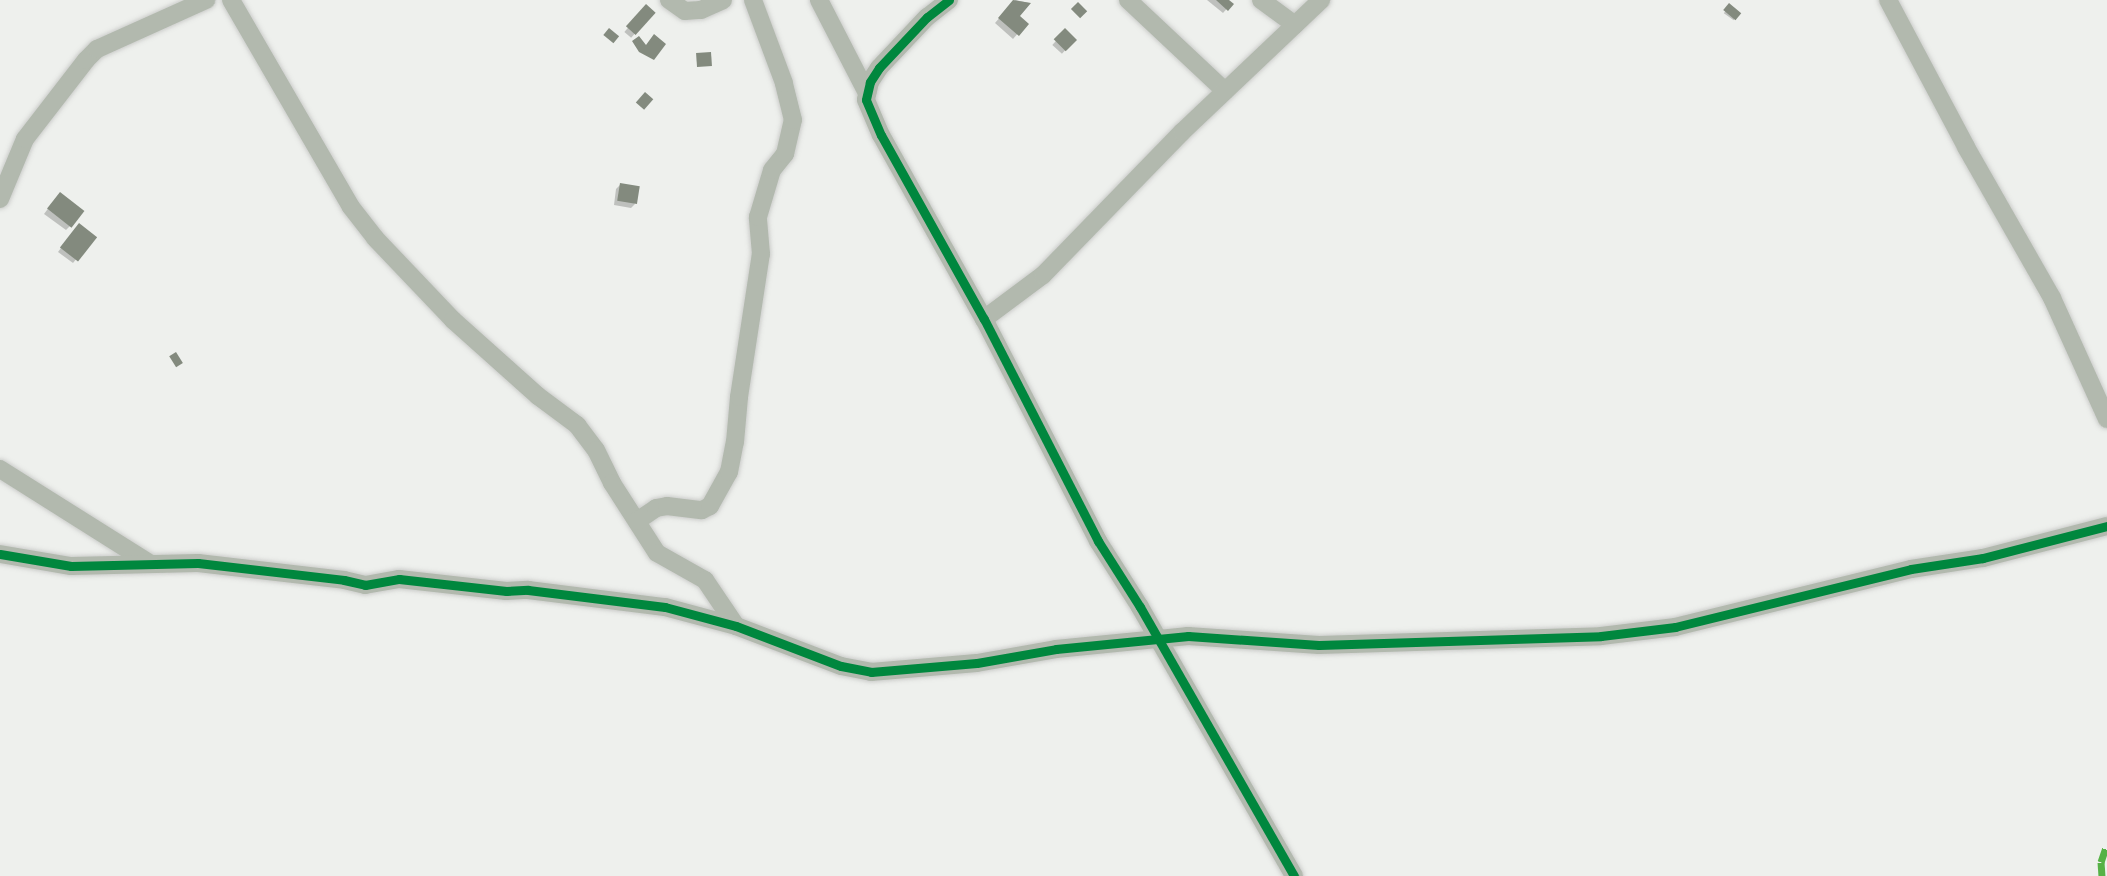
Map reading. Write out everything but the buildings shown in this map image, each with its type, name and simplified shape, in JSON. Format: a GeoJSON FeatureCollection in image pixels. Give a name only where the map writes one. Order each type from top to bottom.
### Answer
{"type":"FeatureCollection","features":[{"type":"Feature","properties":{"kind":"street"},"geometry":{"type":"LineString","coordinates":[[0,199],[25,139],[86,60],[97,50],[206,0]]}},
{"type":"Feature","properties":{"kind":"street"},"geometry":{"type":"LineString","coordinates":[[231,0],[351,207],[375,238],[453,320],[538,396],[577,425],[596,450],[612,483],[657,553],[705,580],[736,626]]}},
{"type":"Feature","properties":{"kind":"street"},"geometry":{"type":"LineString","coordinates":[[669,0],[685,11],[701,10],[723,0]]}},
{"type":"Feature","properties":{"kind":"street"},"geometry":{"type":"LineString","coordinates":[[637,521],[656,508],[702,510],[710,506],[718,495],[731,462],[761,254],[758,217],[772,170],[785,154],[793,120],[784,83],[753,0]]}},
{"type":"Feature","properties":{"kind":"street"},"geometry":{"type":"LineString","coordinates":[[819,0],[867,93]]}},
{"type":"Feature","properties":{"kind":"street"},"geometry":{"type":"LineString","coordinates":[[949,0],[927,17],[879,68],[870,82],[866,100],[881,135],[984,319],[1098,541],[1294,876]]}},
{"type":"Feature","properties":{"kind":"street"},"geometry":{"type":"LineString","coordinates":[[1128,0],[1225,90]]}},
{"type":"Feature","properties":{"kind":"street"},"geometry":{"type":"LineString","coordinates":[[1261,0],[1295,25]]}},
{"type":"Feature","properties":{"kind":"street"},"geometry":{"type":"LineString","coordinates":[[984,319],[1043,275],[1181,132],[1321,0]]}},
{"type":"Feature","properties":{"kind":"street"},"geometry":{"type":"LineString","coordinates":[[1888,0],[1966,147],[2052,298],[2107,419]]}},
{"type":"Feature","properties":{"kind":"street"},"geometry":{"type":"LineString","coordinates":[[0,469],[127,552],[154,566]]}},
{"type":"Feature","properties":{"kind":"street"},"geometry":{"type":"LineString","coordinates":[[0,554],[71,566],[198,563],[373,586],[399,579],[506,591],[528,590],[552,596],[665,607],[736,626],[841,666],[871,672],[977,663],[1056,649],[1210,637],[1319,645],[1601,636],[1675,627],[1911,569],[1983,558],[2057,541],[2107,526]]}},
{"type":"Feature","properties":{"kind":"marked path"},"geometry":{"type":"LineString","coordinates":[[2102,876],[2101,862],[2107,845]]}},
{"type":"Feature","properties":{"kind":"cycle path"},"geometry":{"type":"LineString","coordinates":[[949,0],[927,17],[879,68],[870,82],[866,100],[881,135],[984,319],[1098,541],[1140,607],[1294,876]]}},
{"type":"Feature","properties":{"kind":"cycle path"},"geometry":{"type":"LineString","coordinates":[[0,554],[71,566],[198,563],[344,580],[365,585],[399,579],[506,591],[528,590],[665,607],[736,626],[841,666],[871,672],[977,663],[1056,649],[1188,636],[1319,645],[1601,636],[1675,627],[1911,569],[1983,558],[2107,526]]}}]}
